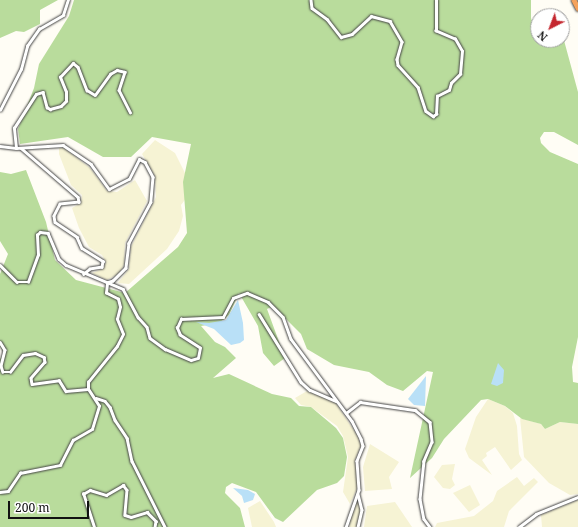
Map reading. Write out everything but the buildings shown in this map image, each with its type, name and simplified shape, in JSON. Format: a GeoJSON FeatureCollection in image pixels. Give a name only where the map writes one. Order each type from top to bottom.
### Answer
{"type":"FeatureCollection","features":[{"type":"Feature","properties":{"kind":"highway"},"geometry":{"type":"LineString","coordinates":[[575,0],[578,4]]}},
{"type":"Feature","properties":{"kind":"highway"},"geometry":{"type":"LineString","coordinates":[[575,0],[578,8]]}},
{"type":"Feature","properties":{"kind":"street"},"geometry":{"type":"LineString","coordinates":[[0,110],[21,69],[27,46],[39,29],[63,14],[68,0]]}},
{"type":"Feature","properties":{"kind":"street"},"geometry":{"type":"LineString","coordinates":[[311,0],[312,8],[327,19],[341,37],[352,34],[370,16],[390,20],[402,42],[397,59],[398,64],[418,87],[426,111],[433,116],[436,114],[437,96],[449,90],[451,83],[460,74],[462,51],[455,39],[436,31],[436,0]]}},
{"type":"Feature","properties":{"kind":"street"},"geometry":{"type":"LineString","coordinates":[[16,148],[14,128],[36,94],[43,92],[47,107],[50,109],[61,106],[66,101],[66,92],[60,77],[72,63],[78,67],[87,90],[95,95],[110,74],[117,70],[125,72],[119,90],[130,112]]}},
{"type":"Feature","properties":{"kind":"street"},"geometry":{"type":"LineString","coordinates":[[0,146],[21,148],[63,145],[91,164],[109,189],[129,179],[139,159],[151,171],[153,182],[151,202],[129,243],[126,268],[114,280],[107,283]]}},
{"type":"Feature","properties":{"kind":"street"},"geometry":{"type":"LineString","coordinates":[[21,148],[78,197],[79,202],[60,204],[54,216],[55,222],[77,238],[82,248],[103,261],[102,267],[90,269],[84,274]]}},
{"type":"Feature","properties":{"kind":"street"},"geometry":{"type":"LineString","coordinates":[[0,265],[17,282],[28,282],[38,255],[37,235],[43,232],[51,237],[59,259],[84,274],[119,286],[128,294],[138,317],[147,327],[150,338],[165,349],[191,360],[198,358],[200,348],[180,334],[177,328],[181,319],[194,317],[218,319],[227,312],[236,296],[247,293],[261,297],[283,317],[291,339],[346,413],[359,434],[363,446],[357,461],[358,493],[362,510],[358,527]]}},
{"type":"Feature","properties":{"kind":"street"},"geometry":{"type":"LineString","coordinates":[[0,492],[8,491],[20,473],[60,465],[73,440],[92,429],[99,406],[88,389],[88,380],[117,346],[123,334],[117,319],[120,308],[118,300],[106,293],[107,283]]}},
{"type":"Feature","properties":{"kind":"street"},"geometry":{"type":"LineString","coordinates":[[259,314],[301,382],[310,390],[336,401]]}},
{"type":"Feature","properties":{"kind":"street"},"geometry":{"type":"LineString","coordinates":[[0,342],[5,350],[1,366],[3,372],[10,372],[23,355],[35,352],[44,358],[45,362],[31,378],[32,384],[59,380],[66,391],[88,389]]}},
{"type":"Feature","properties":{"kind":"street"},"geometry":{"type":"LineString","coordinates":[[95,398],[105,401],[110,407],[126,438],[132,461],[165,527]]}},
{"type":"Feature","properties":{"kind":"street"},"geometry":{"type":"LineString","coordinates":[[346,413],[360,402],[415,410],[430,422],[432,442],[424,461],[420,499],[424,519],[430,527]]}},
{"type":"Feature","properties":{"kind":"street"},"geometry":{"type":"LineString","coordinates":[[94,527],[83,494],[90,490],[106,496],[123,485],[127,490],[124,508],[125,515],[131,517],[147,512],[156,521],[155,527]]}},
{"type":"Feature","properties":{"kind":"street"},"geometry":{"type":"LineString","coordinates":[[346,527],[358,493]]}},
{"type":"Feature","properties":{"kind":"street"},"geometry":{"type":"LineString","coordinates":[[519,527],[536,514],[578,497]]}},
{"type":"Feature","properties":{"kind":"shaded area"},"geometry":{"type":"Polygon","coordinates":[[[155,140],[175,153],[189,181],[190,193],[181,205],[183,216],[179,231],[167,249],[129,284],[118,283],[129,269],[131,247],[156,197],[155,176],[142,154],[155,140]]]}},
{"type":"Feature","properties":{"kind":"shaded area"},"geometry":{"type":"Polygon","coordinates":[[[59,148],[64,148],[90,168],[107,191],[117,192],[135,180],[147,201],[125,243],[124,264],[120,273],[107,280],[92,273],[103,269],[106,262],[102,255],[89,247],[79,228],[72,208],[81,203],[82,195],[71,185],[59,154],[59,148]]]}},
{"type":"Feature","properties":{"kind":"shaded area"},"geometry":{"type":"Polygon","coordinates":[[[307,391],[335,402],[357,435],[361,445],[355,460],[358,486],[350,504],[343,492],[348,457],[343,436],[337,426],[311,407],[301,405],[295,398],[307,391]]]}},
{"type":"Feature","properties":{"kind":"shaded area"},"geometry":{"type":"Polygon","coordinates":[[[488,399],[505,406],[513,413],[517,426],[519,454],[522,460],[511,470],[495,447],[486,453],[487,456],[482,460],[492,475],[469,458],[465,449],[476,417],[488,399]]]}},
{"type":"Feature","properties":{"kind":"shaded area"},"geometry":{"type":"Polygon","coordinates":[[[520,418],[541,424],[545,429],[560,422],[578,424],[578,494],[570,495],[549,483],[524,457],[520,418]]]}},
{"type":"Feature","properties":{"kind":"shaded area"},"geometry":{"type":"Polygon","coordinates":[[[370,444],[399,462],[389,477],[392,489],[365,491],[363,467],[370,444]]]}},
{"type":"Feature","properties":{"kind":"shaded area"},"geometry":{"type":"Polygon","coordinates":[[[455,464],[452,479],[455,485],[450,489],[443,488],[434,477],[442,465],[455,464]]]}},
{"type":"Feature","properties":{"kind":"shaded area"},"geometry":{"type":"Polygon","coordinates":[[[517,477],[524,486],[534,478],[538,482],[509,511],[504,527],[435,527],[437,523],[474,516],[493,501],[497,491],[517,477]]]}},
{"type":"Feature","properties":{"kind":"shaded area"},"geometry":{"type":"Polygon","coordinates":[[[470,485],[480,505],[469,512],[453,493],[470,485]]]}},
{"type":"Feature","properties":{"kind":"shaded area"},"geometry":{"type":"Polygon","coordinates":[[[358,497],[361,510],[357,527],[350,527],[350,518],[358,497]]]}},
{"type":"Feature","properties":{"kind":"shaded area"},"geometry":{"type":"Polygon","coordinates":[[[578,500],[578,527],[542,527],[541,515],[578,500]]]}},
{"type":"Feature","properties":{"kind":"shaded area"},"geometry":{"type":"Polygon","coordinates":[[[260,501],[276,527],[252,527],[248,508],[260,501]]]}},
{"type":"Feature","properties":{"kind":"shaded area"},"geometry":{"type":"Polygon","coordinates":[[[395,502],[412,527],[364,527],[367,506],[395,502]]]}},
{"type":"Feature","properties":{"kind":"green space"},"geometry":{"type":"Polygon","coordinates":[[[0,0],[58,0],[40,10],[40,24],[24,32],[16,31],[0,38],[0,0]]]}},
{"type":"Feature","properties":{"kind":"green space"},"geometry":{"type":"Polygon","coordinates":[[[74,0],[531,0],[530,48],[566,48],[578,92],[578,145],[554,132],[544,132],[540,138],[541,143],[550,152],[578,164],[578,337],[572,367],[573,382],[578,383],[578,424],[560,422],[545,429],[541,424],[522,419],[505,406],[488,399],[481,400],[444,439],[432,458],[410,478],[433,372],[427,371],[403,391],[387,385],[369,372],[334,365],[307,349],[301,334],[273,306],[267,309],[285,358],[274,366],[263,353],[258,326],[239,293],[229,315],[219,323],[201,326],[215,342],[225,347],[236,358],[213,378],[229,374],[272,394],[291,398],[299,406],[311,407],[336,428],[343,438],[347,457],[344,476],[337,483],[317,490],[283,522],[275,518],[256,492],[232,483],[226,487],[225,493],[240,508],[245,527],[0,527],[0,359],[4,353],[0,346],[0,274],[8,254],[0,241],[0,172],[11,174],[26,170],[46,222],[55,260],[76,280],[125,293],[178,247],[187,233],[183,182],[191,144],[152,137],[131,157],[103,157],[68,137],[20,144],[18,129],[34,88],[39,64],[69,16],[74,0]]]}},
{"type":"Feature","properties":{"kind":"water"},"geometry":{"type":"Polygon","coordinates":[[[238,300],[243,323],[244,340],[240,343],[231,345],[214,329],[196,322],[209,323],[226,320],[238,300]]]}},
{"type":"Feature","properties":{"kind":"water"},"geometry":{"type":"Polygon","coordinates":[[[498,363],[504,370],[503,383],[497,386],[491,384],[498,363]]]}},
{"type":"Feature","properties":{"kind":"water"},"geometry":{"type":"Polygon","coordinates":[[[426,376],[425,406],[414,405],[408,399],[426,376]]]}},
{"type":"Feature","properties":{"kind":"water"},"geometry":{"type":"Polygon","coordinates":[[[233,488],[248,490],[255,494],[253,500],[244,503],[242,496],[233,488]]]}}]}
